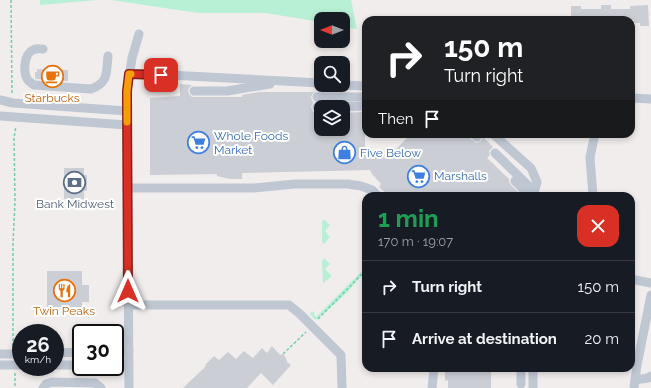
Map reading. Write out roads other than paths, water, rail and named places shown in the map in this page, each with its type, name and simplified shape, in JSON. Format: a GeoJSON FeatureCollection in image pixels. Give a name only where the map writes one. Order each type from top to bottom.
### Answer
{"type":"FeatureCollection","features":[{"type":"Feature","properties":{"kind":"street"},"geometry":{"type":"LineString","coordinates":[[129,388],[127,91],[132,58],[139,34]]}},
{"type":"Feature","properties":{"kind":"street"},"geometry":{"type":"LineString","coordinates":[[43,49],[33,50],[26,57],[25,64],[27,78],[34,85],[91,89],[99,86],[105,80],[108,56]]}},
{"type":"Feature","properties":{"kind":"street"},"geometry":{"type":"LineString","coordinates":[[129,74],[314,83]]}},
{"type":"Feature","properties":{"kind":"street"},"geometry":{"type":"LineString","coordinates":[[194,91],[227,91],[287,81]]}},
{"type":"Feature","properties":{"kind":"street"},"geometry":{"type":"LineString","coordinates":[[350,85],[362,86]]}},
{"type":"Feature","properties":{"kind":"street"},"geometry":{"type":"LineString","coordinates":[[317,97],[362,97]]}},
{"type":"Feature","properties":{"kind":"street"},"geometry":{"type":"LineString","coordinates":[[635,98],[651,99]]}},
{"type":"Feature","properties":{"kind":"street"},"geometry":{"type":"LineString","coordinates":[[0,100],[13,103],[127,112]]}},
{"type":"Feature","properties":{"kind":"street"},"geometry":{"type":"LineString","coordinates":[[350,106],[362,106]]}},
{"type":"Feature","properties":{"kind":"street"},"geometry":{"type":"LineString","coordinates":[[0,116],[127,125]]}},
{"type":"Feature","properties":{"kind":"street"},"geometry":{"type":"LineString","coordinates":[[497,138],[531,168],[536,182],[534,192]]}},
{"type":"Feature","properties":{"kind":"street"},"geometry":{"type":"LineString","coordinates":[[593,192],[590,157],[594,138]]}},
{"type":"Feature","properties":{"kind":"street"},"geometry":{"type":"LineString","coordinates":[[493,155],[531,192]]}},
{"type":"Feature","properties":{"kind":"street"},"geometry":{"type":"LineString","coordinates":[[128,188],[254,188],[295,184],[348,184],[361,186],[374,192]]}},
{"type":"Feature","properties":{"kind":"street"},"geometry":{"type":"LineString","coordinates":[[635,280],[651,283]]}},
{"type":"Feature","properties":{"kind":"street"},"geometry":{"type":"LineString","coordinates":[[635,384],[637,365],[651,295]]}},
{"type":"Feature","properties":{"kind":"street"},"geometry":{"type":"LineString","coordinates":[[128,305],[289,305],[341,355],[342,388]]}},
{"type":"Feature","properties":{"kind":"street"},"geometry":{"type":"LineString","coordinates":[[124,351],[129,351]]}},
{"type":"Feature","properties":{"kind":"street"},"geometry":{"type":"LineString","coordinates":[[0,354],[12,354]]}},
{"type":"Feature","properties":{"kind":"street"},"geometry":{"type":"LineString","coordinates":[[0,365],[12,365]]}},
{"type":"Feature","properties":{"kind":"street"},"geometry":{"type":"LineString","coordinates":[[124,365],[129,365]]}},
{"type":"Feature","properties":{"kind":"street"},"geometry":{"type":"LineString","coordinates":[[432,388],[434,372]]}},
{"type":"Feature","properties":{"kind":"street"},"geometry":{"type":"LineString","coordinates":[[521,372],[521,384]]}},
{"type":"Feature","properties":{"kind":"street"},"geometry":{"type":"LineString","coordinates":[[533,372],[533,388]]}},
{"type":"Feature","properties":{"kind":"street"},"geometry":{"type":"LineString","coordinates":[[635,384],[651,376]]}},
{"type":"Feature","properties":{"kind":"street"},"geometry":{"type":"LineString","coordinates":[[43,388],[46,384],[52,382],[105,388]]}},
{"type":"Feature","properties":{"kind":"place","name":"Starbucks"},"geometry":{"type":"Point","coordinates":[52,77]}},
{"type":"Feature","properties":{"kind":"place","name":"Whole Foods Market"},"geometry":{"type":"Point","coordinates":[199,143]}},
{"type":"Feature","properties":{"kind":"place","name":"Five Below"},"geometry":{"type":"Point","coordinates":[345,153]}},
{"type":"Feature","properties":{"kind":"place","name":"Marshalls"},"geometry":{"type":"Point","coordinates":[419,176]}},
{"type":"Feature","properties":{"kind":"place","name":"Bank Midwest"},"geometry":{"type":"Point","coordinates":[75,183]}},
{"type":"Feature","properties":{"kind":"place","name":"Twin Peaks"},"geometry":{"type":"Point","coordinates":[64,290]}}]}
